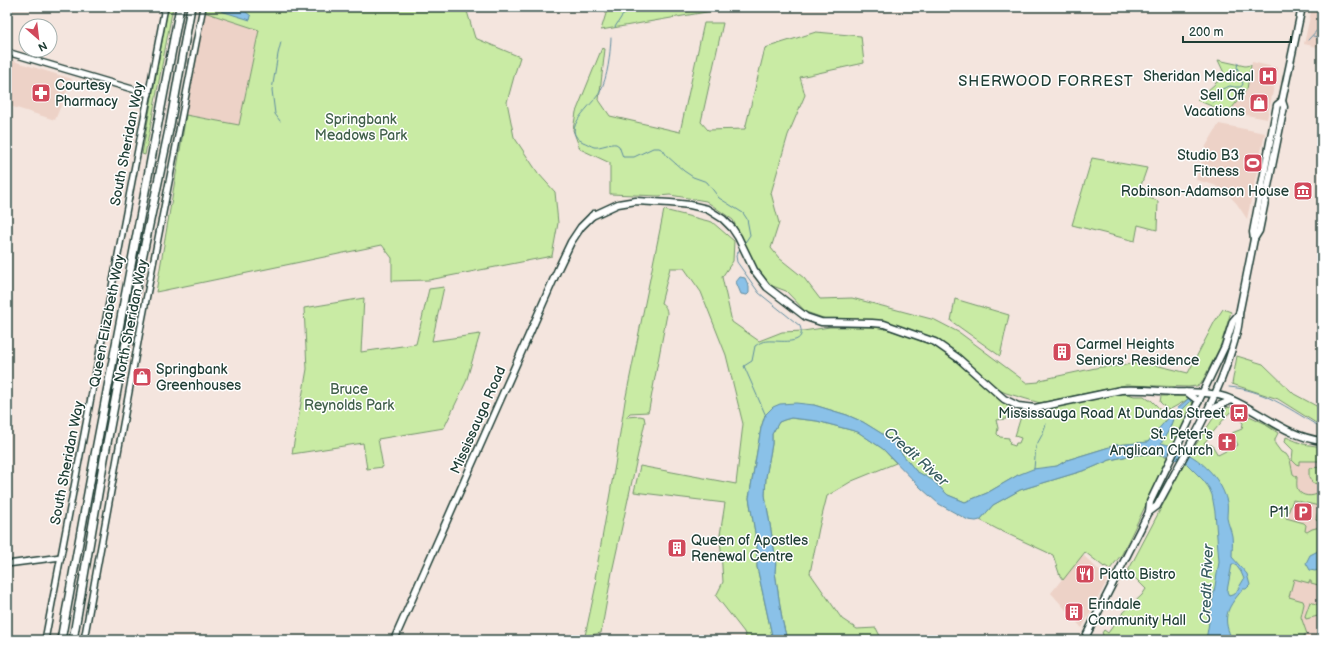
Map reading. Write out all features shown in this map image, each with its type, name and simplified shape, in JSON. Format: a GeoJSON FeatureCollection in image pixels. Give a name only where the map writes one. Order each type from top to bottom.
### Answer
{"type":"FeatureCollection","features":[{"type":"Feature","properties":{"kind":"highway","name":"Queen Elizabeth Way"},"geometry":{"type":"LineString","coordinates":[[61,640],[96,447],[180,7]]}},
{"type":"Feature","properties":{"kind":"highway","name":"Queen Elizabeth Way"},"geometry":{"type":"LineString","coordinates":[[73,640],[140,268],[170,125],[192,7]]}},
{"type":"Feature","properties":{"kind":"main road"},"geometry":{"type":"LineString","coordinates":[[1149,512],[1157,506],[1172,478],[1204,416],[1229,359],[1240,322],[1239,314],[1254,239],[1253,232],[1277,105],[1282,101],[1302,7]]}},
{"type":"Feature","properties":{"kind":"main road","name":"Mississauga Road"},"geometry":{"type":"LineString","coordinates":[[394,640],[571,242],[581,227],[592,216],[612,206],[627,202],[636,201],[670,203],[707,209],[723,219],[732,228],[754,270],[767,287],[806,317],[821,322],[884,324],[935,342],[958,358],[1004,399],[1018,406],[1035,408],[1121,390],[1186,392],[1214,395],[1232,400],[1295,433],[1310,439],[1322,441]]}},
{"type":"Feature","properties":{"kind":"main road"},"geometry":{"type":"LineString","coordinates":[[1084,640],[1149,512],[1150,502],[1203,394],[1225,346],[1233,321],[1239,314]]}},
{"type":"Feature","properties":{"kind":"main road"},"geometry":{"type":"LineString","coordinates":[[1204,416],[1209,414],[1216,406],[1232,400]]}},
{"type":"Feature","properties":{"kind":"street","name":"South Sheridan Way"},"geometry":{"type":"LineString","coordinates":[[45,640],[165,7]]}},
{"type":"Feature","properties":{"kind":"street","name":"North Sheridan Way"},"geometry":{"type":"LineString","coordinates":[[84,640],[140,331],[203,7]]}},
{"type":"Feature","properties":{"kind":"street"},"geometry":{"type":"LineString","coordinates":[[7,52],[149,94]]}},
{"type":"Feature","properties":{"kind":"street"},"geometry":{"type":"LineString","coordinates":[[1186,392],[1199,402]]}},
{"type":"Feature","properties":{"kind":"street"},"geometry":{"type":"LineString","coordinates":[[7,564],[61,558]]}},
{"type":"Feature","properties":{"kind":"shaded area"},"geometry":{"type":"Polygon","coordinates":[[[1312,7],[1322,7],[1322,48],[1304,44],[1312,7]]]}},
{"type":"Feature","properties":{"kind":"shaded area"},"geometry":{"type":"Polygon","coordinates":[[[204,12],[259,30],[239,125],[186,115],[183,116],[204,12]]]}},
{"type":"Feature","properties":{"kind":"shaded area"},"geometry":{"type":"Polygon","coordinates":[[[7,59],[72,79],[55,120],[7,105],[7,59]]]}},
{"type":"Feature","properties":{"kind":"shaded area"},"geometry":{"type":"Polygon","coordinates":[[[1252,62],[1278,68],[1267,119],[1236,113],[1228,113],[1247,89],[1252,62]]]}},
{"type":"Feature","properties":{"kind":"shaded area"},"geometry":{"type":"Polygon","coordinates":[[[1219,124],[1265,133],[1247,219],[1237,204],[1226,192],[1214,185],[1196,180],[1206,146],[1219,124]]]}},
{"type":"Feature","properties":{"kind":"shaded area"},"geometry":{"type":"Polygon","coordinates":[[[1309,446],[1322,447],[1322,640],[1295,640],[1269,518],[1288,465],[1295,452],[1309,446]]]}},
{"type":"Feature","properties":{"kind":"shaded area"},"geometry":{"type":"Polygon","coordinates":[[[1082,554],[1108,579],[1082,628],[1051,593],[1082,554]]]}},
{"type":"Feature","properties":{"kind":"green space"},"geometry":{"type":"Polygon","coordinates":[[[168,7],[173,7],[145,155],[142,154],[168,7]]]}},
{"type":"Feature","properties":{"kind":"green space","name":"Springbank Meadows Park"},"geometry":{"type":"Polygon","coordinates":[[[205,7],[466,8],[475,38],[520,57],[507,102],[514,137],[538,173],[555,192],[558,223],[552,256],[429,280],[392,281],[392,258],[382,245],[156,292],[186,115],[239,125],[259,30],[204,12],[205,7]]]}},
{"type":"Feature","properties":{"kind":"green space"},"geometry":{"type":"Polygon","coordinates":[[[608,7],[725,7],[724,9],[601,30],[608,7]]]}},
{"type":"Feature","properties":{"kind":"green space"},"geometry":{"type":"Polygon","coordinates":[[[704,23],[723,23],[701,122],[708,130],[745,129],[765,48],[816,32],[861,36],[864,63],[800,77],[805,95],[788,135],[771,193],[779,223],[771,248],[779,258],[804,278],[820,299],[852,298],[935,320],[960,333],[1027,383],[1039,382],[1040,380],[1100,367],[1130,364],[1147,363],[1188,373],[1215,321],[1223,309],[1231,312],[1220,347],[1201,384],[1188,387],[1126,385],[1040,403],[1006,393],[992,387],[957,353],[932,338],[914,332],[826,319],[806,312],[786,291],[770,285],[750,259],[733,220],[706,201],[670,195],[610,194],[610,163],[580,149],[573,130],[576,112],[602,48],[605,49],[599,100],[610,116],[680,132],[704,23]]]}},
{"type":"Feature","properties":{"kind":"green space"},"geometry":{"type":"Polygon","coordinates":[[[1218,60],[1245,66],[1251,65],[1247,89],[1228,113],[1197,100],[1225,75],[1218,60]]]}},
{"type":"Feature","properties":{"kind":"green space"},"geometry":{"type":"Polygon","coordinates":[[[1092,158],[1147,168],[1138,194],[1158,201],[1157,230],[1138,225],[1135,241],[1072,225],[1092,158]]]}},
{"type":"Feature","properties":{"kind":"green space"},"geometry":{"type":"Polygon","coordinates":[[[664,210],[712,222],[734,241],[733,261],[722,277],[732,322],[759,341],[782,332],[830,327],[875,327],[890,330],[933,345],[949,355],[1000,400],[1009,406],[1006,419],[996,420],[998,428],[997,434],[1000,437],[1009,438],[1009,444],[1015,446],[1016,443],[1019,443],[1021,438],[1015,436],[1023,410],[1032,411],[1115,394],[1144,396],[1151,400],[1165,414],[1166,418],[1164,423],[1148,442],[1116,445],[1067,460],[1057,466],[1018,475],[987,493],[965,502],[948,495],[932,480],[916,471],[899,450],[897,443],[863,422],[847,415],[814,405],[765,415],[761,428],[749,498],[757,544],[757,567],[773,640],[747,640],[744,632],[716,596],[723,582],[720,535],[725,503],[634,492],[640,466],[736,484],[743,424],[726,355],[701,292],[684,268],[670,268],[661,303],[666,307],[667,314],[649,409],[648,412],[630,413],[626,417],[644,417],[645,422],[612,572],[601,633],[585,636],[597,580],[595,578],[625,401],[664,210]]]}},
{"type":"Feature","properties":{"kind":"green space","name":"Bruce Reynolds Park"},"geometry":{"type":"Polygon","coordinates":[[[444,287],[432,341],[480,334],[466,382],[444,428],[378,439],[383,467],[367,469],[363,443],[292,454],[307,369],[304,308],[364,298],[361,352],[416,344],[429,289],[444,287]]]}},
{"type":"Feature","properties":{"kind":"green space"},"geometry":{"type":"Polygon","coordinates":[[[955,299],[1009,315],[1000,356],[951,321],[955,299]]]}},
{"type":"Feature","properties":{"kind":"green space"},"geometry":{"type":"Polygon","coordinates":[[[1237,356],[1263,364],[1294,394],[1322,409],[1322,424],[1316,423],[1278,399],[1232,384],[1237,356]]]}},
{"type":"Feature","properties":{"kind":"green space"},"geometry":{"type":"Polygon","coordinates":[[[1161,396],[1185,396],[1189,398],[1169,410],[1160,402],[1161,396]]]}},
{"type":"Feature","properties":{"kind":"green space"},"geometry":{"type":"Polygon","coordinates":[[[1192,400],[1193,406],[1174,447],[1160,443],[1169,430],[1173,419],[1192,400]]]}},
{"type":"Feature","properties":{"kind":"green space"},"geometry":{"type":"Polygon","coordinates":[[[1230,407],[1279,430],[1278,431],[1266,425],[1278,433],[1275,439],[1275,444],[1290,460],[1293,474],[1297,477],[1297,489],[1302,494],[1311,496],[1319,493],[1321,484],[1312,483],[1309,477],[1309,468],[1322,467],[1322,507],[1319,522],[1316,519],[1319,506],[1293,500],[1286,518],[1304,523],[1306,525],[1305,531],[1307,532],[1320,527],[1322,532],[1322,548],[1318,570],[1322,571],[1322,586],[1311,583],[1311,581],[1309,581],[1309,583],[1294,579],[1289,597],[1303,601],[1304,604],[1301,617],[1307,634],[1304,635],[1306,640],[1101,640],[1104,630],[1108,633],[1121,615],[1142,595],[1146,589],[1128,571],[1189,455],[1218,411],[1230,407]],[[1231,412],[1229,413],[1204,443],[1206,445],[1212,445],[1218,455],[1238,445],[1232,433],[1242,429],[1243,423],[1231,412]]]}},
{"type":"Feature","properties":{"kind":"green space"},"geometry":{"type":"Polygon","coordinates":[[[791,418],[817,421],[858,432],[883,449],[896,463],[852,481],[827,496],[810,573],[842,619],[857,629],[876,628],[882,640],[787,640],[782,619],[775,572],[776,560],[765,495],[772,434],[779,422],[791,418]]]}},
{"type":"Feature","properties":{"kind":"green space"},"geometry":{"type":"Polygon","coordinates":[[[1286,437],[1303,444],[1322,447],[1322,461],[1299,461],[1299,465],[1296,464],[1292,460],[1293,450],[1285,442],[1286,437]]]}},
{"type":"Feature","properties":{"kind":"green space"},"geometry":{"type":"Polygon","coordinates":[[[1157,454],[1169,457],[1122,554],[1110,569],[1105,566],[1104,567],[1085,552],[1063,580],[1060,576],[1053,555],[980,520],[993,505],[1020,490],[1089,469],[1110,460],[1133,455],[1157,454]]]}},
{"type":"Feature","properties":{"kind":"green space"},"geometry":{"type":"Polygon","coordinates":[[[1310,602],[1322,606],[1322,615],[1306,619],[1305,616],[1310,602]]]}},
{"type":"Feature","properties":{"kind":"water"},"geometry":{"type":"Polygon","coordinates":[[[220,7],[240,7],[251,16],[250,20],[221,11],[220,7]]]}},
{"type":"Feature","properties":{"kind":"water"},"geometry":{"type":"Polygon","coordinates":[[[740,277],[745,278],[749,287],[749,293],[747,295],[741,294],[736,282],[740,277]]]}},
{"type":"Feature","properties":{"kind":"water","name":"Credit River"},"geometry":{"type":"Polygon","coordinates":[[[1189,398],[1192,400],[1173,419],[1169,430],[1161,443],[1183,451],[1211,472],[1218,481],[1227,502],[1227,518],[1232,534],[1232,557],[1247,574],[1250,585],[1246,589],[1243,589],[1230,606],[1227,623],[1231,637],[1230,640],[1206,640],[1219,562],[1215,512],[1212,495],[1209,488],[1187,464],[1166,455],[1157,454],[1133,455],[1110,460],[1089,469],[1020,490],[993,505],[980,520],[976,521],[968,520],[939,504],[883,449],[858,432],[817,421],[791,418],[779,422],[772,434],[772,444],[766,477],[765,495],[776,560],[775,572],[782,619],[787,640],[773,640],[757,567],[757,544],[749,498],[761,428],[765,415],[773,407],[780,404],[796,403],[814,405],[847,415],[863,422],[897,443],[899,450],[916,471],[932,480],[948,495],[965,502],[987,493],[1018,475],[1033,469],[1057,466],[1067,460],[1116,445],[1148,442],[1162,424],[1189,398]],[[1232,564],[1227,591],[1229,596],[1235,594],[1244,579],[1235,564],[1232,564]]]}},
{"type":"Feature","properties":{"kind":"water"},"geometry":{"type":"Polygon","coordinates":[[[1322,549],[1322,571],[1310,570],[1306,563],[1310,555],[1322,549]]]}},
{"type":"Feature","properties":{"kind":"waterway"},"geometry":{"type":"LineString","coordinates":[[615,27],[622,16],[633,9]]}},
{"type":"Feature","properties":{"kind":"waterway"},"geometry":{"type":"LineString","coordinates":[[1308,40],[1322,25]]}},
{"type":"Feature","properties":{"kind":"waterway"},"geometry":{"type":"LineString","coordinates":[[1313,36],[1322,38]]}},
{"type":"Feature","properties":{"kind":"waterway"},"geometry":{"type":"LineString","coordinates":[[611,38],[608,66],[603,86],[576,124],[574,131],[576,137],[594,147],[616,144],[619,146],[623,157],[634,157],[653,148],[663,150],[667,156],[684,171],[693,177],[707,182],[719,198],[743,213],[747,219],[750,235],[744,244]]}},
{"type":"Feature","properties":{"kind":"waterway"},"geometry":{"type":"LineString","coordinates":[[280,121],[275,114],[272,90],[281,42]]}},
{"type":"Feature","properties":{"kind":"waterway"},"geometry":{"type":"LineString","coordinates":[[1212,104],[1222,89],[1230,86],[1241,87],[1243,84],[1237,67],[1238,63]]}},
{"type":"Feature","properties":{"kind":"waterway"},"geometry":{"type":"LineString","coordinates":[[741,247],[736,256],[737,262],[759,293],[800,326],[800,337],[796,340],[765,341],[755,346],[752,361],[744,366],[766,416]]}},
{"type":"Feature","properties":{"kind":"waterway"},"geometry":{"type":"LineString","coordinates":[[1229,387],[1253,392],[1274,400],[1315,424],[1322,425]]}},
{"type":"Feature","properties":{"kind":"waterway"},"geometry":{"type":"LineString","coordinates":[[1034,469],[1036,446],[1046,424]]}},
{"type":"Feature","properties":{"kind":"place","name":"Sheridan Medical"},"geometry":{"type":"Point","coordinates":[1268,76]}},
{"type":"Feature","properties":{"kind":"place","name":"Courtesy Pharmacy"},"geometry":{"type":"Point","coordinates":[41,93]}},
{"type":"Feature","properties":{"kind":"place","name":"Sell Off Vacations"},"geometry":{"type":"Point","coordinates":[1259,103]}},
{"type":"Feature","properties":{"kind":"place","name":"Studio B3 Fitness"},"geometry":{"type":"Point","coordinates":[1253,163]}},
{"type":"Feature","properties":{"kind":"place","name":"Robinson-Adamson House"},"geometry":{"type":"Point","coordinates":[1303,191]}},
{"type":"Feature","properties":{"kind":"place","name":"Carmel Heights Seniors' Residence"},"geometry":{"type":"Point","coordinates":[1062,352]}},
{"type":"Feature","properties":{"kind":"place","name":"Springbank Greenhouses"},"geometry":{"type":"Point","coordinates":[142,377]}},
{"type":"Feature","properties":{"kind":"place","name":"Mississauga Road At Dundas Street"},"geometry":{"type":"Point","coordinates":[1239,413]}},
{"type":"Feature","properties":{"kind":"place","name":"St. Peter's Anglican Church"},"geometry":{"type":"Point","coordinates":[1227,442]}},
{"type":"Feature","properties":{"kind":"place","name":"P11"},"geometry":{"type":"Point","coordinates":[1303,512]}},
{"type":"Feature","properties":{"kind":"place","name":"Queen of Apostles Renewal Centre"},"geometry":{"type":"Point","coordinates":[677,548]}},
{"type":"Feature","properties":{"kind":"place","name":"Piatto Bistro"},"geometry":{"type":"Point","coordinates":[1085,574]}},
{"type":"Feature","properties":{"kind":"place","name":"Erindale Community Hall"},"geometry":{"type":"Point","coordinates":[1074,612]}},
{"type":"Feature","properties":{"kind":"district","name":"SHERWOOD FORREST"},"geometry":{"type":"Point","coordinates":[1046,81]}}]}
